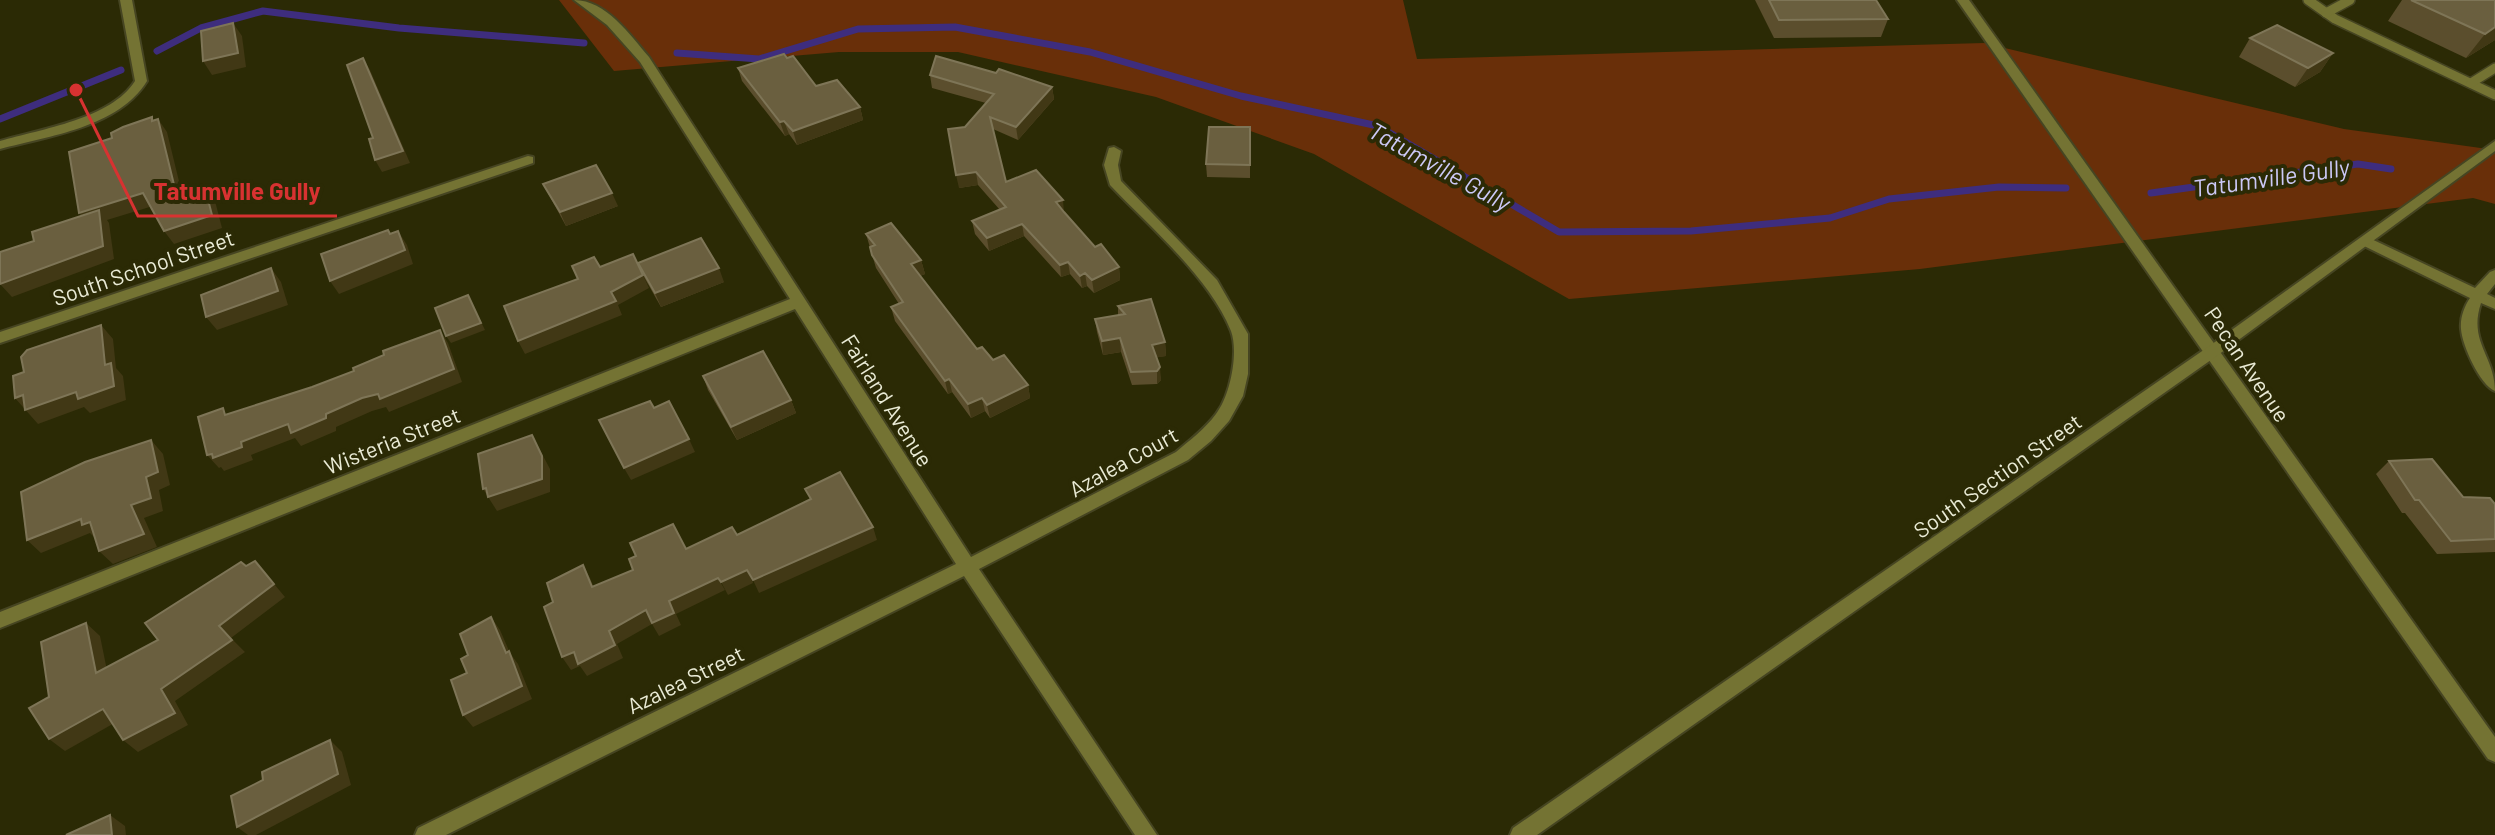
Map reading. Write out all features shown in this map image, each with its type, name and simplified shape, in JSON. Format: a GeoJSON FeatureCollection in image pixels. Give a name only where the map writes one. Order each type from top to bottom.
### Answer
{"type":"FeatureCollection","features":[{"type":"Feature","properties":{"kind":"street"},"geometry":{"type":"LineString","coordinates":[[0,145],[114,109],[137,93],[141,81],[126,0]]}},
{"type":"Feature","properties":{"kind":"street","name":"Fairland Avenue"},"geometry":{"type":"LineString","coordinates":[[580,0],[611,22],[645,60],[967,566],[1147,835]]}},
{"type":"Feature","properties":{"kind":"street","name":"Pecan Avenue"},"geometry":{"type":"LineString","coordinates":[[1963,0],[2495,753]]}},
{"type":"Feature","properties":{"kind":"street","name":"South Section Street"},"geometry":{"type":"LineString","coordinates":[[1520,835],[2213,351],[2495,145]]}},
{"type":"Feature","properties":{"kind":"street","name":"Azalea Court"},"geometry":{"type":"LineString","coordinates":[[967,566],[1182,456],[1223,417],[1235,396],[1242,351],[1240,334],[1230,312],[1212,284],[1115,182],[1111,165],[1114,151]]}},
{"type":"Feature","properties":{"kind":"street","name":"South School Street"},"geometry":{"type":"LineString","coordinates":[[0,338],[528,160]]}},
{"type":"Feature","properties":{"kind":"street"},"geometry":{"type":"LineString","coordinates":[[2365,241],[2495,304]]}},
{"type":"Feature","properties":{"kind":"street"},"geometry":{"type":"LineString","coordinates":[[2495,275],[2470,308],[2466,321],[2474,355],[2495,385]]}},
{"type":"Feature","properties":{"kind":"street","name":"Wisteria Street"},"geometry":{"type":"LineString","coordinates":[[0,620],[800,301]]}},
{"type":"Feature","properties":{"kind":"street","name":"Azalea Street"},"geometry":{"type":"LineString","coordinates":[[425,835],[967,566]]}},
{"type":"Feature","properties":{"kind":"lane"},"geometry":{"type":"LineString","coordinates":[[2308,0],[2326,13],[2495,95]]}},
{"type":"Feature","properties":{"kind":"lane"},"geometry":{"type":"LineString","coordinates":[[2326,13],[2350,0]]}},
{"type":"Feature","properties":{"kind":"lane"},"geometry":{"type":"LineString","coordinates":[[2471,83],[2495,68]]}},
{"type":"Feature","properties":{"kind":"shaded area"},"geometry":{"type":"Polygon","coordinates":[[[559,0],[1403,0],[1417,59],[1984,43],[2344,129],[2495,150],[2495,204],[2473,198],[1920,269],[1569,299],[1314,154],[1156,97],[958,52],[839,52],[614,71],[559,0]]]}},
{"type":"Feature","properties":{"kind":"building"},"geometry":{"type":"Polygon","coordinates":[[[1769,0],[1876,0],[1888,19],[1779,20],[1769,0]]]}},
{"type":"Feature","properties":{"kind":"building"},"geometry":{"type":"Polygon","coordinates":[[[2411,0],[2495,0],[2495,27],[2485,34],[2411,0]]]}},
{"type":"Feature","properties":{"kind":"building"},"geometry":{"type":"Polygon","coordinates":[[[233,23],[238,53],[203,61],[201,31],[233,23]]]}},
{"type":"Feature","properties":{"kind":"building"},"geometry":{"type":"Polygon","coordinates":[[[2277,25],[2333,53],[2308,68],[2250,38],[2277,25]]]}},
{"type":"Feature","properties":{"kind":"building"},"geometry":{"type":"Polygon","coordinates":[[[784,54],[787,58],[793,56],[816,86],[837,80],[860,107],[793,131],[784,121],[780,122],[738,68],[784,54]]]}},
{"type":"Feature","properties":{"kind":"building"},"geometry":{"type":"Polygon","coordinates":[[[936,56],[996,73],[999,69],[1052,87],[1016,127],[990,117],[1006,182],[1036,170],[1063,200],[1056,202],[1064,212],[1095,247],[1101,244],[1119,267],[1092,280],[1085,273],[1080,276],[1068,262],[1060,265],[1022,224],[987,238],[972,221],[1006,207],[976,172],[956,175],[948,129],[965,127],[994,94],[930,75],[936,56]]]}},
{"type":"Feature","properties":{"kind":"building"},"geometry":{"type":"Polygon","coordinates":[[[363,58],[403,151],[375,160],[369,139],[373,138],[347,65],[363,58]]]}},
{"type":"Feature","properties":{"kind":"building"},"geometry":{"type":"Polygon","coordinates":[[[152,117],[152,121],[158,119],[177,197],[205,188],[212,215],[164,231],[143,193],[79,213],[69,152],[112,138],[111,133],[152,117]]]}},
{"type":"Feature","properties":{"kind":"building"},"geometry":{"type":"Polygon","coordinates":[[[1209,127],[1250,127],[1250,165],[1206,164],[1209,127]]]}},
{"type":"Feature","properties":{"kind":"building"},"geometry":{"type":"Polygon","coordinates":[[[596,165],[612,193],[560,212],[543,184],[596,165]]]}},
{"type":"Feature","properties":{"kind":"building"},"geometry":{"type":"Polygon","coordinates":[[[99,210],[103,246],[0,284],[0,252],[34,241],[32,232],[99,210]]]}},
{"type":"Feature","properties":{"kind":"building"},"geometry":{"type":"Polygon","coordinates":[[[891,223],[921,260],[911,264],[977,349],[982,347],[993,360],[1004,355],[1028,385],[987,405],[982,398],[968,404],[949,379],[945,381],[891,307],[903,302],[872,255],[870,247],[875,245],[866,234],[891,223]]]}},
{"type":"Feature","properties":{"kind":"building"},"geometry":{"type":"Polygon","coordinates":[[[388,230],[390,234],[398,231],[405,250],[330,281],[321,254],[388,230]]]}},
{"type":"Feature","properties":{"kind":"building"},"geometry":{"type":"Polygon","coordinates":[[[701,238],[719,268],[655,293],[638,263],[701,238]]]}},
{"type":"Feature","properties":{"kind":"building"},"geometry":{"type":"Polygon","coordinates":[[[633,254],[643,275],[611,292],[616,301],[518,341],[504,306],[578,279],[572,266],[594,257],[600,267],[633,254]]]}},
{"type":"Feature","properties":{"kind":"building"},"geometry":{"type":"Polygon","coordinates":[[[271,268],[278,291],[206,317],[201,295],[271,268]]]}},
{"type":"Feature","properties":{"kind":"building"},"geometry":{"type":"Polygon","coordinates":[[[468,295],[481,323],[446,336],[435,308],[468,295]]]}},
{"type":"Feature","properties":{"kind":"building"},"geometry":{"type":"Polygon","coordinates":[[[1151,299],[1165,342],[1152,345],[1160,367],[1157,371],[1131,372],[1120,338],[1102,341],[1095,319],[1125,314],[1118,306],[1151,299]]]}},
{"type":"Feature","properties":{"kind":"building"},"geometry":{"type":"Polygon","coordinates":[[[101,325],[105,365],[111,363],[114,386],[78,399],[76,392],[25,410],[23,395],[15,398],[13,376],[24,372],[21,357],[27,350],[101,325]]]}},
{"type":"Feature","properties":{"kind":"building"},"geometry":{"type":"Polygon","coordinates":[[[440,330],[454,369],[380,399],[378,394],[362,398],[291,433],[288,424],[241,442],[242,447],[213,458],[212,454],[207,455],[198,417],[223,408],[225,415],[312,387],[354,371],[353,368],[384,355],[383,351],[440,330]]]}},
{"type":"Feature","properties":{"kind":"building"},"geometry":{"type":"Polygon","coordinates":[[[763,351],[791,400],[731,427],[703,376],[763,351]]]}},
{"type":"Feature","properties":{"kind":"building"},"geometry":{"type":"Polygon","coordinates":[[[650,401],[654,408],[669,401],[689,439],[624,468],[599,420],[650,401]]]}},
{"type":"Feature","properties":{"kind":"building"},"geometry":{"type":"Polygon","coordinates":[[[532,435],[542,456],[542,479],[488,497],[486,488],[483,489],[478,454],[532,435]]]}},
{"type":"Feature","properties":{"kind":"building"},"geometry":{"type":"Polygon","coordinates":[[[151,440],[158,472],[146,477],[151,498],[131,505],[144,534],[99,551],[90,522],[82,525],[81,519],[27,540],[21,492],[85,462],[151,440]]]}},
{"type":"Feature","properties":{"kind":"building"},"geometry":{"type":"Polygon","coordinates":[[[2432,459],[2463,497],[2490,498],[2495,504],[2495,539],[2451,541],[2419,500],[2415,500],[2389,461],[2432,459]]]}},
{"type":"Feature","properties":{"kind":"building"},"geometry":{"type":"Polygon","coordinates":[[[840,472],[873,527],[753,580],[747,570],[721,582],[718,578],[669,601],[674,613],[652,623],[646,610],[609,631],[615,645],[578,664],[574,652],[562,657],[544,607],[553,602],[547,583],[583,565],[592,587],[633,570],[629,559],[636,556],[630,543],[673,524],[686,549],[732,527],[737,535],[811,499],[805,489],[840,472]]]}},
{"type":"Feature","properties":{"kind":"building"},"geometry":{"type":"Polygon","coordinates":[[[255,561],[274,584],[219,626],[232,640],[161,689],[175,713],[123,740],[103,709],[49,739],[29,708],[49,697],[41,642],[86,623],[96,673],[158,640],[145,623],[241,562],[246,566],[255,561]]]}},
{"type":"Feature","properties":{"kind":"building"},"geometry":{"type":"Polygon","coordinates":[[[491,617],[506,653],[509,651],[522,686],[463,715],[451,680],[467,673],[461,659],[468,655],[460,634],[491,617]]]}},
{"type":"Feature","properties":{"kind":"building"},"geometry":{"type":"Polygon","coordinates":[[[330,740],[338,774],[237,827],[231,796],[263,780],[262,772],[330,740]]]}},
{"type":"Feature","properties":{"kind":"building"},"geometry":{"type":"Polygon","coordinates":[[[110,815],[112,835],[66,835],[110,815]]]}},
{"type":"Feature","properties":{"kind":"waterway","name":"Tatumville Gully"},"geometry":{"type":"LineString","coordinates":[[157,51],[201,28],[263,11],[399,28],[584,43]]}},
{"type":"Feature","properties":{"kind":"waterway","name":"Tatumville Gully"},"geometry":{"type":"LineString","coordinates":[[677,53],[759,59],[858,29],[955,27],[1090,52],[1241,96],[1378,126],[1559,232],[1691,231],[1830,218],[1889,199],[1999,187],[2066,188]]}},
{"type":"Feature","properties":{"kind":"waterway","name":"Tatumville Gully"},"geometry":{"type":"LineString","coordinates":[[0,119],[121,70]]}},
{"type":"Feature","properties":{"kind":"waterway","name":"Tatumville Gully"},"geometry":{"type":"LineString","coordinates":[[2151,193],[2358,164],[2391,169]]}},
{"type":"Feature","properties":{"kind":"place","name":"Tatumville Gully"},"geometry":{"type":"Point","coordinates":[76,90]}}]}
